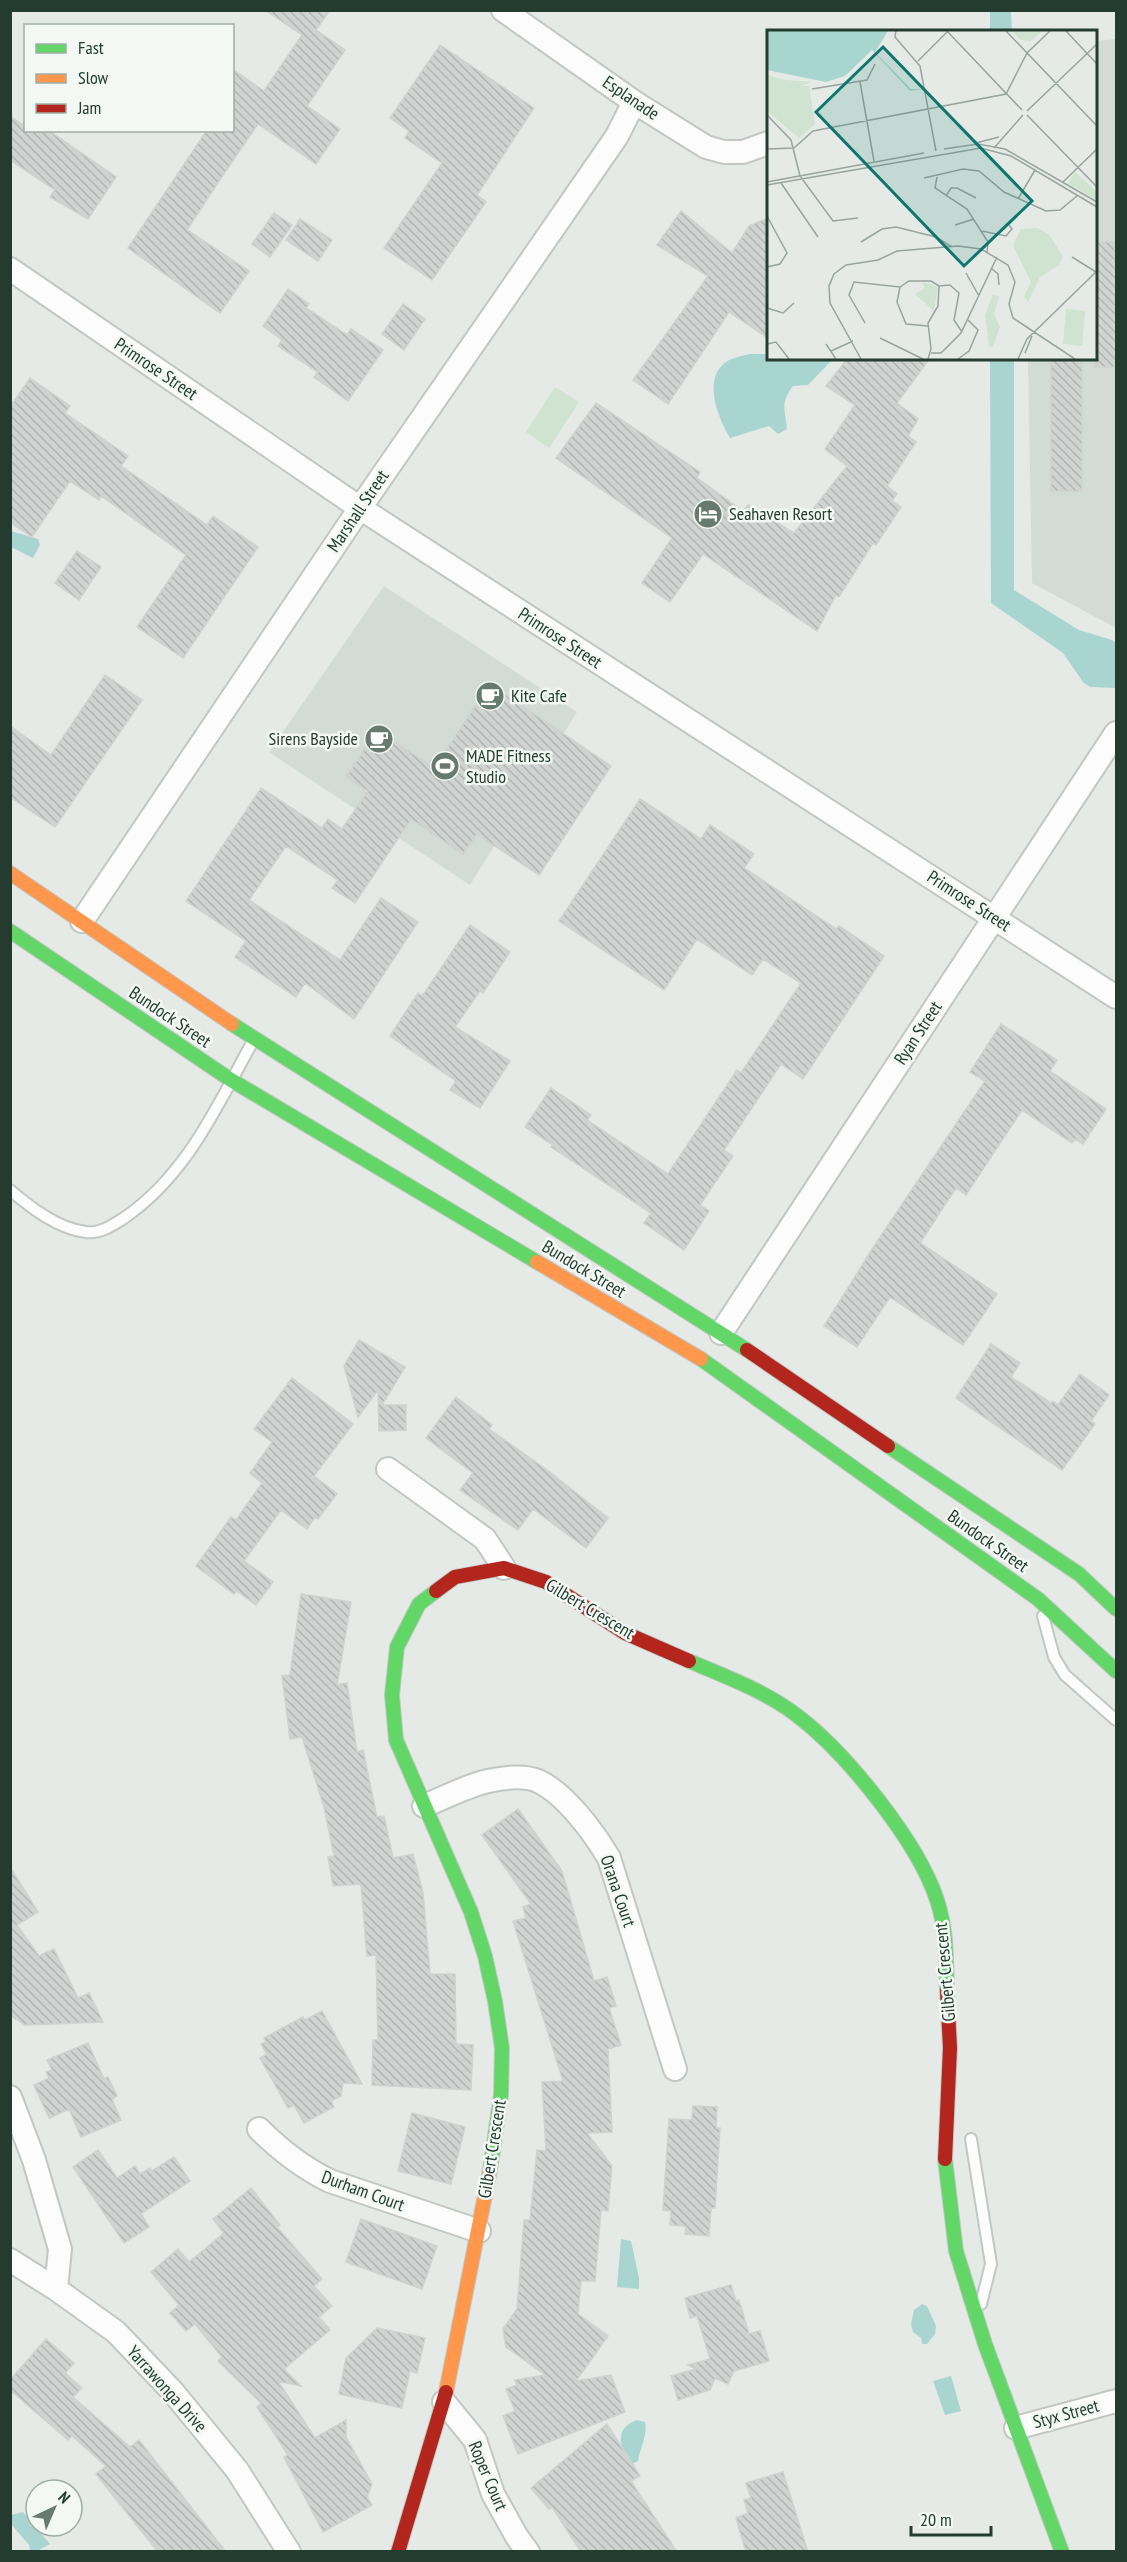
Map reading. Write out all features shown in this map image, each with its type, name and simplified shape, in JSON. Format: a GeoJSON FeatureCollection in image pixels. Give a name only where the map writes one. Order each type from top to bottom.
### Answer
{"type":"FeatureCollection","features":[{"type":"Feature","properties":{"kind":"main road","name":"Bundock Street"},"geometry":{"type":"LineString","coordinates":[[10,873],[254,1040],[721,1333],[1079,1574],[1116,1609]]}},
{"type":"Feature","properties":{"kind":"main road","name":"Bundock Street"},"geometry":{"type":"LineString","coordinates":[[10,931],[231,1080],[702,1360],[1038,1599],[1116,1671]]}},
{"type":"Feature","properties":{"kind":"main road","name":"Gilbert Crescent"},"geometry":{"type":"LineString","coordinates":[[398,2552],[444,2402],[479,2231],[501,2095],[502,2048],[485,1956],[471,1912],[396,1740],[392,1695],[397,1647],[419,1604],[455,1577],[504,1568],[546,1582],[625,1633],[756,1690],[798,1716],[831,1746],[862,1782],[892,1819],[918,1858],[937,1900],[945,1934],[950,2048],[945,2161],[956,2251],[1016,2428],[1062,2552]]}},
{"type":"Feature","properties":{"kind":"street","name":"Esplanade"},"geometry":{"type":"LineString","coordinates":[[503,10],[634,102],[706,147],[724,152],[744,152],[767,143]]}},
{"type":"Feature","properties":{"kind":"street","name":"Marshall Street"},"geometry":{"type":"LineString","coordinates":[[82,921],[360,508],[617,136],[634,102]]}},
{"type":"Feature","properties":{"kind":"street","name":"Primrose Street"},"geometry":{"type":"LineString","coordinates":[[10,269],[360,508],[1116,997]]}},
{"type":"Feature","properties":{"kind":"street","name":"Ryan Street"},"geometry":{"type":"LineString","coordinates":[[721,1333],[1116,733]]}},
{"type":"Feature","properties":{"kind":"street"},"geometry":{"type":"LineString","coordinates":[[388,1469],[485,1539],[504,1568]]}},
{"type":"Feature","properties":{"kind":"street"},"geometry":{"type":"LineString","coordinates":[[1079,1574],[1116,1593]]}},
{"type":"Feature","properties":{"kind":"street","name":"Orana Court"},"geometry":{"type":"LineString","coordinates":[[424,1806],[487,1781],[510,1778],[538,1781],[563,1799],[590,1827],[609,1858],[675,2069]]}},
{"type":"Feature","properties":{"kind":"street"},"geometry":{"type":"LineString","coordinates":[[10,2097],[34,2160],[60,2249],[56,2289]]}},
{"type":"Feature","properties":{"kind":"street","name":"Durham Court"},"geometry":{"type":"LineString","coordinates":[[259,2129],[291,2157],[330,2181],[479,2231]]}},
{"type":"Feature","properties":{"kind":"street","name":"Yarrawonga Drive"},"geometry":{"type":"LineString","coordinates":[[10,2260],[56,2289],[116,2332],[173,2392],[237,2470],[289,2552]]}},
{"type":"Feature","properties":{"kind":"street","name":"Styx Street"},"geometry":{"type":"LineString","coordinates":[[1016,2428],[1116,2401]]}},
{"type":"Feature","properties":{"kind":"street","name":"Roper Court"},"geometry":{"type":"LineString","coordinates":[[444,2402],[475,2440],[492,2494],[528,2552]]}},
{"type":"Feature","properties":{"kind":"lane"},"geometry":{"type":"LineString","coordinates":[[10,1190],[28,1205],[64,1225],[87,1233],[109,1228],[136,1209],[188,1157],[254,1040]]}},
{"type":"Feature","properties":{"kind":"lane"},"geometry":{"type":"LineString","coordinates":[[1038,1599],[1054,1657],[1065,1675],[1116,1720]]}},
{"type":"Feature","properties":{"kind":"lane"},"geometry":{"type":"LineString","coordinates":[[971,2139],[991,2264],[978,2319]]}},
{"type":"Feature","properties":{"kind":"shaded area"},"geometry":{"type":"Polygon","coordinates":[[[1116,39],[1116,628],[1032,583],[1028,360],[1097,360],[1097,41],[1116,39]]]}},
{"type":"Feature","properties":{"kind":"shaded area"},"geometry":{"type":"Polygon","coordinates":[[[384,586],[577,712],[470,885],[269,752],[384,586]]]}},
{"type":"Feature","properties":{"kind":"green space"},"geometry":{"type":"Polygon","coordinates":[[[555,387],[579,402],[549,448],[526,432],[555,387]]]}},
{"type":"Feature","properties":{"kind":"water"},"geometry":{"type":"Polygon","coordinates":[[[990,11],[1011,11],[1012,30],[990,30],[990,11]]]}},
{"type":"Feature","properties":{"kind":"water"},"geometry":{"type":"Polygon","coordinates":[[[749,354],[767,354],[767,360],[832,360],[808,385],[793,386],[789,392],[784,406],[787,429],[778,434],[769,426],[730,438],[717,410],[714,388],[719,369],[734,358],[749,354]]]}},
{"type":"Feature","properties":{"kind":"water"},"geometry":{"type":"Polygon","coordinates":[[[990,360],[1014,360],[1014,590],[1079,630],[1116,643],[1116,688],[1090,687],[1083,682],[1063,653],[991,603],[990,360]]]}},
{"type":"Feature","properties":{"kind":"water"},"geometry":{"type":"Polygon","coordinates":[[[11,531],[38,539],[40,545],[33,558],[11,547],[11,531]]]}},
{"type":"Feature","properties":{"kind":"water"},"geometry":{"type":"Polygon","coordinates":[[[621,2239],[631,2241],[639,2278],[639,2289],[617,2287],[621,2239]]]}},
{"type":"Feature","properties":{"kind":"water"},"geometry":{"type":"Polygon","coordinates":[[[922,2304],[927,2306],[936,2326],[935,2334],[927,2344],[922,2344],[921,2338],[913,2332],[911,2324],[914,2310],[922,2304]]]}},
{"type":"Feature","properties":{"kind":"water"},"geometry":{"type":"Polygon","coordinates":[[[951,2376],[961,2411],[945,2415],[933,2381],[951,2376]]]}},
{"type":"Feature","properties":{"kind":"water"},"geometry":{"type":"Polygon","coordinates":[[[637,2420],[645,2422],[645,2432],[638,2461],[630,2465],[622,2446],[621,2434],[624,2428],[637,2420]]]}},
{"type":"Feature","properties":{"kind":"water"},"geometry":{"type":"Polygon","coordinates":[[[24,2513],[24,2538],[45,2538],[50,2544],[37,2551],[30,2551],[29,2545],[11,2524],[11,2515],[24,2513]]]}},
{"type":"Feature","properties":{"kind":"building"},"geometry":{"type":"Polygon","coordinates":[[[265,10],[330,10],[316,30],[345,50],[307,106],[340,129],[316,164],[258,124],[187,230],[249,271],[220,313],[128,248],[206,132],[234,132],[234,70],[264,91],[302,35],[265,10]]]}},
{"type":"Feature","properties":{"kind":"building"},"geometry":{"type":"Polygon","coordinates":[[[440,45],[534,108],[477,195],[486,202],[432,280],[384,248],[442,163],[405,138],[409,131],[390,118],[440,45]]]}},
{"type":"Feature","properties":{"kind":"building"},"geometry":{"type":"Polygon","coordinates":[[[10,116],[22,124],[24,122],[24,132],[51,132],[116,177],[88,219],[50,197],[55,190],[10,160],[10,116]]]}},
{"type":"Feature","properties":{"kind":"building"},"geometry":{"type":"Polygon","coordinates":[[[681,211],[732,253],[749,226],[767,218],[767,337],[729,312],[668,404],[633,380],[708,276],[657,245],[681,211]]]}},
{"type":"Feature","properties":{"kind":"building"},"geometry":{"type":"Polygon","coordinates":[[[274,213],[292,225],[270,257],[252,244],[274,213]]]}},
{"type":"Feature","properties":{"kind":"building"},"geometry":{"type":"Polygon","coordinates":[[[300,219],[332,240],[318,261],[286,240],[300,219]]]}},
{"type":"Feature","properties":{"kind":"building"},"geometry":{"type":"Polygon","coordinates":[[[1097,242],[1115,242],[1116,367],[1095,367],[1095,360],[1097,360],[1097,242]]]}},
{"type":"Feature","properties":{"kind":"building"},"geometry":{"type":"Polygon","coordinates":[[[288,289],[309,304],[306,308],[347,335],[351,329],[383,350],[348,401],[314,377],[318,372],[278,346],[282,340],[263,326],[288,289]]]}},
{"type":"Feature","properties":{"kind":"building"},"geometry":{"type":"Polygon","coordinates":[[[403,304],[425,319],[404,350],[382,334],[403,304]]]}},
{"type":"Feature","properties":{"kind":"building"},"geometry":{"type":"Polygon","coordinates":[[[846,360],[929,360],[897,403],[918,419],[908,436],[916,442],[887,486],[897,494],[892,501],[901,507],[876,545],[873,543],[839,597],[836,595],[817,631],[703,554],[670,602],[642,583],[672,538],[556,458],[596,403],[700,472],[697,478],[743,511],[748,505],[794,533],[847,466],[825,449],[855,405],[826,386],[846,360]]]}},
{"type":"Feature","properties":{"kind":"building"},"geometry":{"type":"Polygon","coordinates":[[[1051,360],[1082,360],[1082,491],[1051,491],[1051,360]]]}},
{"type":"Feature","properties":{"kind":"building"},"geometry":{"type":"Polygon","coordinates":[[[30,378],[70,406],[65,413],[128,456],[121,466],[207,525],[213,516],[258,547],[183,658],[137,627],[186,555],[101,496],[99,500],[70,481],[32,537],[10,522],[10,407],[30,378]]]}},
{"type":"Feature","properties":{"kind":"building"},"geometry":{"type":"Polygon","coordinates":[[[77,551],[101,567],[79,600],[55,583],[77,551]]]}},
{"type":"Feature","properties":{"kind":"building"},"geometry":{"type":"Polygon","coordinates":[[[105,675],[142,700],[55,827],[10,797],[10,726],[51,755],[105,675]]]}},
{"type":"Feature","properties":{"kind":"building"},"geometry":{"type":"Polygon","coordinates":[[[490,684],[611,766],[539,875],[477,834],[463,854],[411,819],[355,903],[332,888],[338,880],[286,846],[249,900],[340,960],[381,898],[418,922],[354,1019],[305,983],[296,997],[235,957],[246,941],[186,901],[261,788],[322,828],[328,819],[342,829],[368,791],[346,777],[377,730],[434,768],[490,684]]]}},
{"type":"Feature","properties":{"kind":"building"},"geometry":{"type":"Polygon","coordinates":[[[640,799],[701,839],[710,825],[754,854],[744,868],[836,929],[839,926],[884,956],[803,1079],[781,1064],[724,1150],[733,1156],[700,1205],[709,1211],[684,1250],[644,1223],[651,1213],[551,1147],[553,1145],[525,1127],[551,1088],[591,1115],[587,1120],[668,1174],[737,1070],[741,1073],[801,983],[763,959],[752,975],[697,939],[664,990],[559,921],[640,799]]]}},
{"type":"Feature","properties":{"kind":"building"},"geometry":{"type":"Polygon","coordinates":[[[470,925],[510,952],[483,993],[480,991],[455,1027],[510,1061],[480,1108],[450,1090],[456,1081],[390,1036],[418,993],[422,996],[470,925]]]}},
{"type":"Feature","properties":{"kind":"building"},"geometry":{"type":"Polygon","coordinates":[[[1001,1024],[1057,1060],[1050,1071],[1106,1109],[1083,1144],[1075,1139],[1072,1143],[1022,1110],[966,1195],[956,1188],[920,1243],[997,1294],[963,1345],[890,1297],[857,1347],[824,1326],[876,1243],[985,1081],[970,1072],[1001,1024]]]}},
{"type":"Feature","properties":{"kind":"building"},"geometry":{"type":"Polygon","coordinates":[[[359,1340],[405,1367],[382,1405],[406,1405],[406,1430],[379,1431],[378,1390],[358,1417],[344,1366],[359,1340]]]}},
{"type":"Feature","properties":{"kind":"building"},"geometry":{"type":"Polygon","coordinates":[[[991,1344],[1020,1363],[1011,1377],[1051,1403],[1053,1401],[1058,1405],[1080,1374],[1109,1395],[1091,1421],[1095,1424],[1062,1470],[956,1398],[991,1344]]]}},
{"type":"Feature","properties":{"kind":"building"},"geometry":{"type":"Polygon","coordinates":[[[292,1378],[353,1424],[314,1476],[337,1494],[318,1519],[315,1517],[307,1529],[281,1510],[244,1561],[273,1582],[256,1605],[237,1591],[234,1594],[196,1566],[231,1517],[236,1520],[262,1483],[250,1473],[272,1442],[254,1429],[292,1378]]]}},
{"type":"Feature","properties":{"kind":"building"},"geometry":{"type":"Polygon","coordinates":[[[456,1397],[492,1425],[489,1429],[547,1470],[608,1518],[586,1548],[533,1509],[518,1530],[460,1490],[473,1473],[426,1438],[456,1397]]]}},
{"type":"Feature","properties":{"kind":"building"},"geometry":{"type":"Polygon","coordinates":[[[301,1594],[351,1602],[337,1685],[347,1683],[357,1752],[363,1750],[377,1817],[384,1816],[393,1858],[413,1854],[423,1893],[430,1974],[455,1974],[456,2044],[473,2045],[471,2090],[372,2085],[373,2040],[378,2040],[376,1955],[367,1956],[361,1884],[333,1886],[328,1857],[334,1856],[324,1807],[302,1737],[290,1739],[282,1676],[290,1675],[301,1594]]]}},
{"type":"Feature","properties":{"kind":"building"},"geometry":{"type":"Polygon","coordinates":[[[518,1809],[562,1871],[594,1981],[607,1977],[616,2006],[609,2008],[621,2045],[608,2049],[612,2132],[587,2133],[612,2166],[608,2211],[601,2210],[595,2281],[581,2281],[578,2314],[608,2336],[576,2381],[611,2375],[625,2412],[518,2454],[503,2416],[515,2411],[506,2389],[517,2385],[515,2380],[545,2375],[506,2347],[503,2329],[517,2309],[524,2220],[530,2220],[537,2150],[546,2151],[542,2082],[563,2081],[513,1921],[526,1918],[523,1907],[531,1904],[482,1835],[518,1809]]]}},
{"type":"Feature","properties":{"kind":"building"},"geometry":{"type":"Polygon","coordinates":[[[10,1867],[38,1912],[17,1925],[39,1956],[54,1949],[78,1998],[89,1993],[103,2022],[25,2025],[10,2015],[10,1867]]]}},
{"type":"Feature","properties":{"kind":"building"},"geometry":{"type":"Polygon","coordinates":[[[322,2011],[362,2084],[343,2083],[341,2096],[331,2101],[334,2107],[304,2123],[294,2105],[288,2108],[260,2058],[267,2054],[261,2044],[266,2042],[264,2038],[303,2017],[305,2020],[322,2011]]]}},
{"type":"Feature","properties":{"kind":"building"},"geometry":{"type":"Polygon","coordinates":[[[88,2043],[104,2079],[108,2077],[117,2096],[112,2099],[121,2120],[81,2137],[69,2109],[49,2118],[34,2085],[49,2078],[46,2072],[52,2070],[47,2060],[88,2043]]]}},
{"type":"Feature","properties":{"kind":"building"},"geometry":{"type":"Polygon","coordinates":[[[693,2106],[717,2107],[716,2128],[720,2128],[715,2208],[711,2208],[709,2236],[685,2234],[686,2226],[670,2225],[671,2211],[663,2210],[669,2119],[692,2120],[693,2106]]]}},
{"type":"Feature","properties":{"kind":"building"},"geometry":{"type":"Polygon","coordinates":[[[412,2113],[465,2127],[451,2184],[398,2171],[412,2113]]]}},
{"type":"Feature","properties":{"kind":"building"},"geometry":{"type":"Polygon","coordinates":[[[98,2150],[117,2178],[135,2166],[140,2174],[150,2168],[152,2171],[174,2157],[190,2181],[141,2214],[149,2227],[124,2243],[73,2167],[98,2150]]]}},
{"type":"Feature","properties":{"kind":"building"},"geometry":{"type":"Polygon","coordinates":[[[251,2188],[280,2225],[277,2227],[322,2279],[314,2286],[332,2306],[319,2317],[330,2330],[284,2369],[301,2386],[278,2381],[315,2438],[346,2420],[346,2437],[372,2484],[367,2497],[372,2505],[323,2532],[284,2457],[288,2455],[257,2407],[261,2403],[218,2361],[222,2357],[195,2324],[186,2331],[170,2313],[179,2305],[151,2272],[178,2249],[189,2262],[224,2233],[213,2219],[251,2188]]]}},
{"type":"Feature","properties":{"kind":"building"},"geometry":{"type":"Polygon","coordinates":[[[361,2219],[437,2246],[422,2289],[346,2262],[361,2219]]]}},
{"type":"Feature","properties":{"kind":"building"},"geometry":{"type":"Polygon","coordinates":[[[731,2285],[736,2301],[739,2300],[749,2334],[760,2331],[769,2361],[734,2371],[728,2384],[715,2378],[710,2390],[678,2400],[671,2376],[696,2369],[688,2365],[710,2359],[697,2316],[690,2318],[685,2298],[731,2285]]]}},
{"type":"Feature","properties":{"kind":"building"},"geometry":{"type":"Polygon","coordinates":[[[377,2328],[425,2338],[417,2373],[410,2371],[402,2408],[339,2394],[346,2358],[377,2328]]]}},
{"type":"Feature","properties":{"kind":"building"},"geometry":{"type":"Polygon","coordinates":[[[46,2339],[74,2363],[65,2373],[82,2388],[73,2397],[130,2447],[139,2440],[226,2552],[158,2552],[96,2474],[106,2466],[72,2436],[68,2440],[10,2390],[10,2380],[46,2339]]]}},
{"type":"Feature","properties":{"kind":"building"},"geometry":{"type":"Polygon","coordinates":[[[607,2424],[640,2476],[631,2481],[677,2552],[581,2552],[552,2507],[549,2509],[531,2488],[607,2424]]]}},
{"type":"Feature","properties":{"kind":"building"},"geometry":{"type":"Polygon","coordinates":[[[783,2472],[808,2552],[746,2552],[736,2518],[748,2513],[744,2500],[751,2498],[746,2483],[783,2472]]]}},
{"type":"Feature","properties":{"kind":"traffic: fast"},"geometry":{"type":"LineString","coordinates":[[10,931],[231,1080],[537,1262]]}},
{"type":"Feature","properties":{"kind":"traffic: fast"},"geometry":{"type":"LineString","coordinates":[[232,1024],[747,1350]]}},
{"type":"Feature","properties":{"kind":"traffic: fast"},"geometry":{"type":"LineString","coordinates":[[701,1359],[1038,1599],[1116,1671]]}},
{"type":"Feature","properties":{"kind":"traffic: fast"},"geometry":{"type":"LineString","coordinates":[[888,1446],[1079,1574],[1116,1609]]}},
{"type":"Feature","properties":{"kind":"traffic: fast"},"geometry":{"type":"LineString","coordinates":[[436,1591],[419,1604],[397,1647],[392,1695],[396,1740],[471,1912],[485,1956],[495,2001],[502,2048],[501,2095],[490,2170]]}},
{"type":"Feature","properties":{"kind":"traffic: fast"},"geometry":{"type":"LineString","coordinates":[[689,1661],[759,1692],[799,1717],[838,1753],[879,1801],[914,1852],[928,1877],[937,1900],[944,1934],[947,1991]]}},
{"type":"Feature","properties":{"kind":"traffic: fast"},"geometry":{"type":"LineString","coordinates":[[945,2159],[956,2251],[985,2344],[1062,2552]]}},
{"type":"Feature","properties":{"kind":"traffic: slow"},"geometry":{"type":"LineString","coordinates":[[10,873],[232,1024]]}},
{"type":"Feature","properties":{"kind":"traffic: slow"},"geometry":{"type":"LineString","coordinates":[[537,1262],[701,1359]]}},
{"type":"Feature","properties":{"kind":"traffic: slow"},"geometry":{"type":"LineString","coordinates":[[446,2392],[490,2170]]}},
{"type":"Feature","properties":{"kind":"traffic: jam"},"geometry":{"type":"LineString","coordinates":[[747,1350],[888,1446]]}},
{"type":"Feature","properties":{"kind":"traffic: jam"},"geometry":{"type":"LineString","coordinates":[[436,1591],[455,1577],[504,1568],[546,1582],[625,1633],[689,1661]]}},
{"type":"Feature","properties":{"kind":"traffic: jam"},"geometry":{"type":"LineString","coordinates":[[945,2159],[950,2048],[947,1991]]}},
{"type":"Feature","properties":{"kind":"traffic: jam"},"geometry":{"type":"LineString","coordinates":[[398,2552],[446,2392]]}},
{"type":"Feature","properties":{"kind":"place","name":"Seahaven Resort"},"geometry":{"type":"Point","coordinates":[708,514]}},
{"type":"Feature","properties":{"kind":"place","name":"Kite Cafe"},"geometry":{"type":"Point","coordinates":[490,696]}},
{"type":"Feature","properties":{"kind":"place","name":"Sirens Bayside"},"geometry":{"type":"Point","coordinates":[379,739]}},
{"type":"Feature","properties":{"kind":"place","name":"MADE Fitness Studio"},"geometry":{"type":"Point","coordinates":[445,766]}}]}
